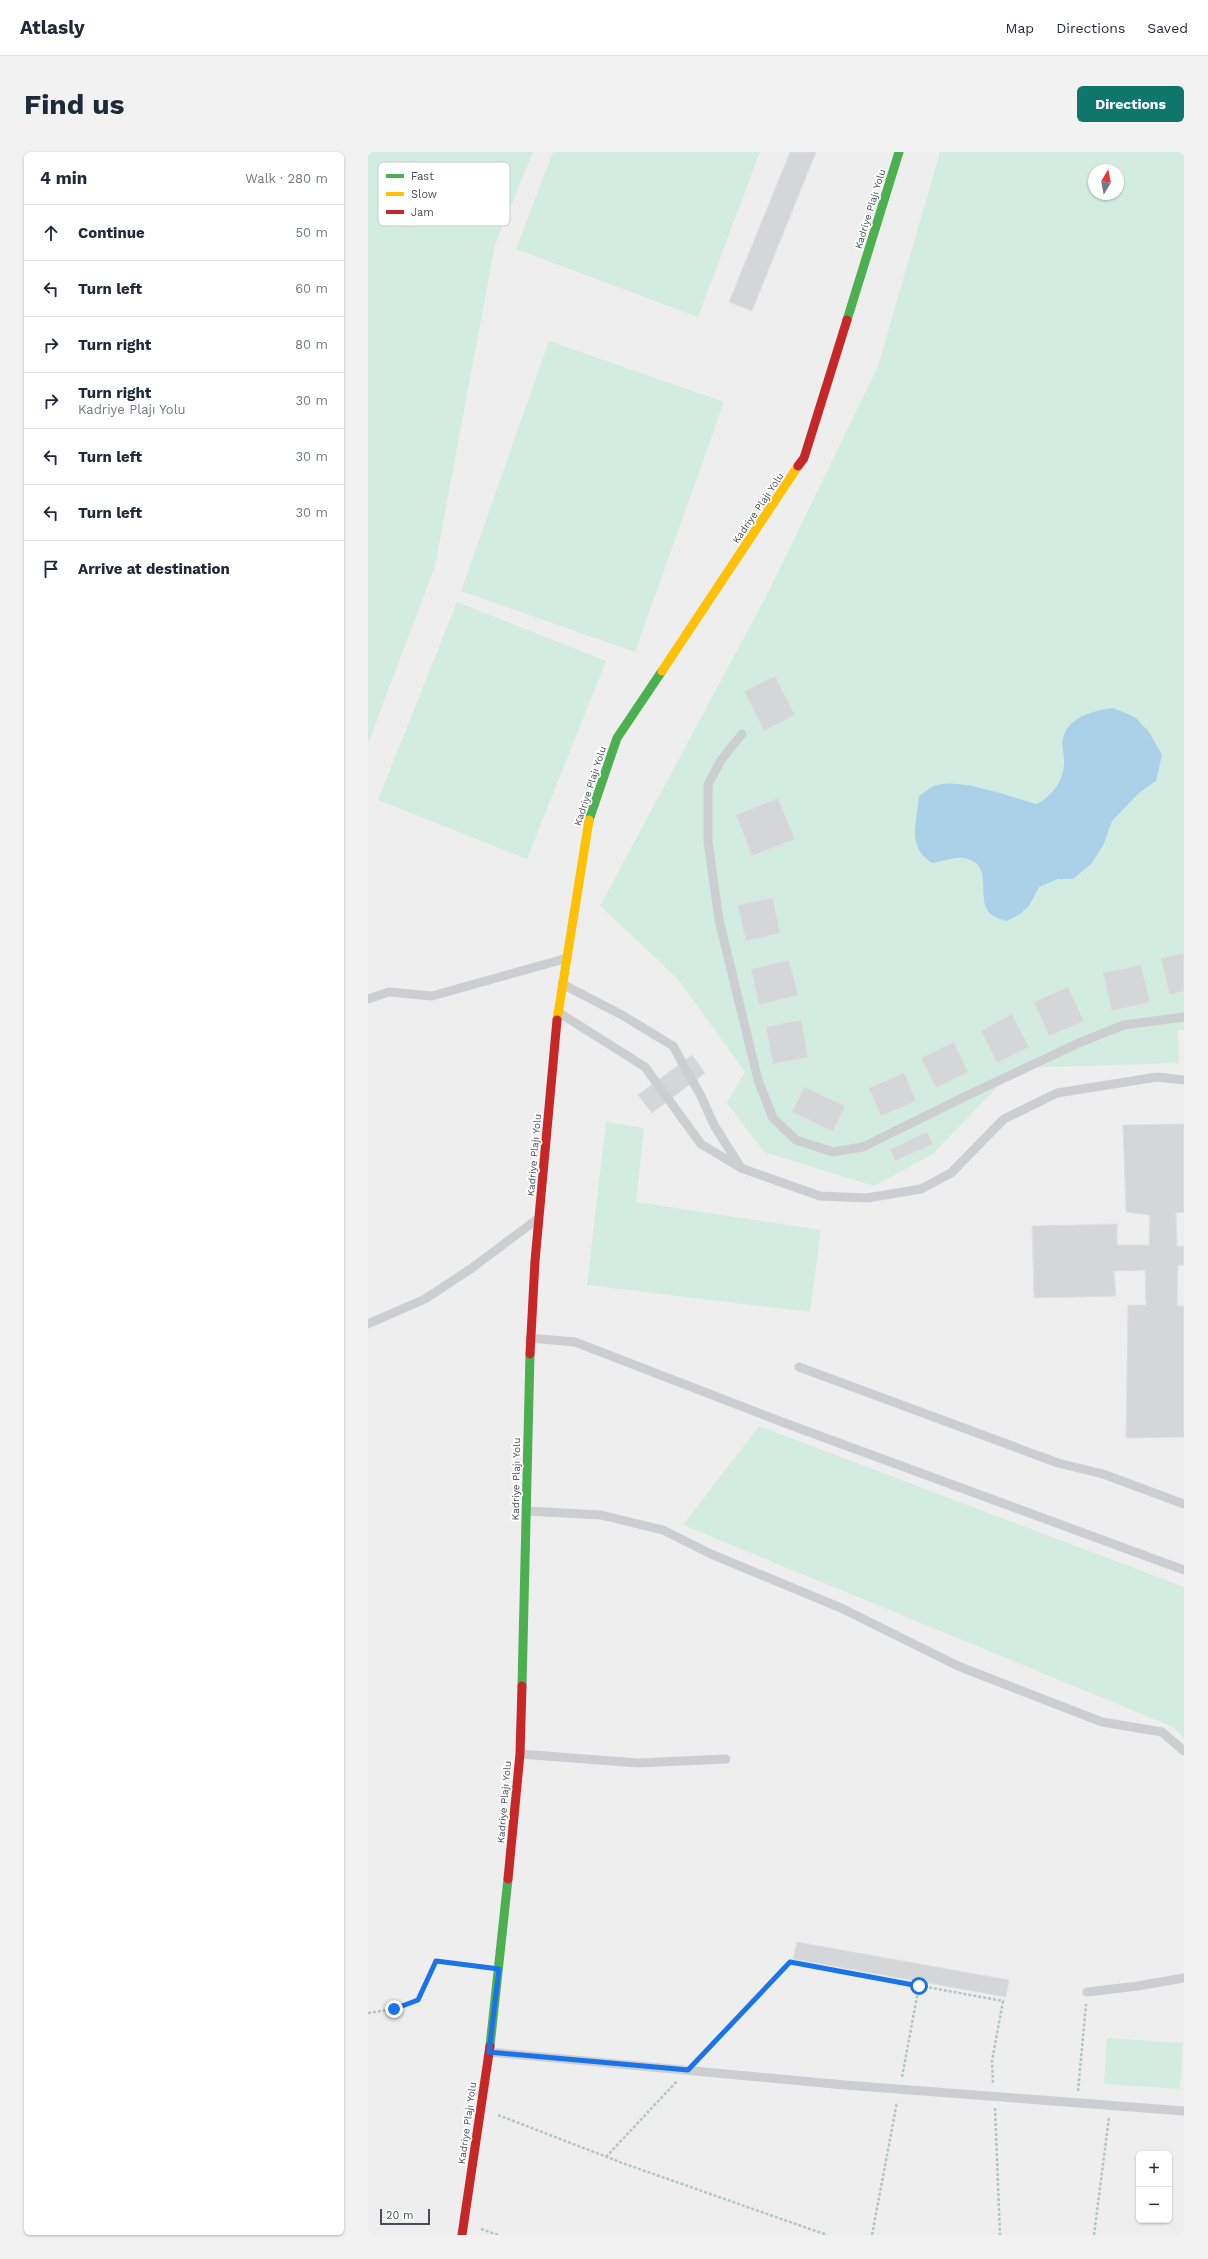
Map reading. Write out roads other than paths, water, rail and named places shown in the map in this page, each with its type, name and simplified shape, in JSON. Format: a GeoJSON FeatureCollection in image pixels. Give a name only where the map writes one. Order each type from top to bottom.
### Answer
{"type":"FeatureCollection","features":[{"type":"Feature","properties":{"kind":"street","name":"Kadriye Plajı Yolu"},"geometry":{"type":"LineString","coordinates":[[462,2235],[489,2052],[499,1969],[520,1754],[530,1338],[539,1218],[558,1012],[588,822],[617,738],[804,458],[899,152]]}},
{"type":"Feature","properties":{"kind":"lane"},"geometry":{"type":"LineString","coordinates":[[742,734],[721,760],[708,785],[708,841],[719,920],[758,1080],[773,1118],[796,1140],[833,1152],[863,1147],[966,1096],[1081,1042],[1124,1026],[1184,1017]]}},
{"type":"Feature","properties":{"kind":"lane"},"geometry":{"type":"LineString","coordinates":[[368,999],[389,992],[432,996],[566,958]]}},
{"type":"Feature","properties":{"kind":"lane"},"geometry":{"type":"LineString","coordinates":[[562,984],[622,1015],[673,1046],[701,1096],[714,1125],[741,1168]]}},
{"type":"Feature","properties":{"kind":"lane"},"geometry":{"type":"LineString","coordinates":[[558,1012],[645,1067],[701,1144],[741,1168],[820,1196],[867,1198],[920,1188],[950,1173],[1004,1119],[1057,1093],[1157,1077],[1184,1080]]}},
{"type":"Feature","properties":{"kind":"lane"},"geometry":{"type":"LineString","coordinates":[[368,1324],[425,1299],[472,1268],[539,1218]]}},
{"type":"Feature","properties":{"kind":"lane"},"geometry":{"type":"LineString","coordinates":[[530,1338],[575,1342],[790,1425],[1184,1570]]}},
{"type":"Feature","properties":{"kind":"lane"},"geometry":{"type":"LineString","coordinates":[[800,1367],[1058,1462],[1103,1474],[1184,1504]]}},
{"type":"Feature","properties":{"kind":"lane"},"geometry":{"type":"LineString","coordinates":[[526,1512],[601,1515],[663,1530],[711,1554],[840,1608],[958,1666],[1102,1722],[1162,1732],[1184,1751]]}},
{"type":"Feature","properties":{"kind":"lane"},"geometry":{"type":"LineString","coordinates":[[520,1754],[638,1763],[726,1759]]}},
{"type":"Feature","properties":{"kind":"lane"},"geometry":{"type":"LineString","coordinates":[[1087,1992],[1138,1986],[1184,1978]]}},
{"type":"Feature","properties":{"kind":"lane"},"geometry":{"type":"LineString","coordinates":[[489,2052],[899,2089],[1184,2111]]}},
{"type":"Feature","properties":{"kind":"water"},"geometry":{"type":"Polygon","coordinates":[[[1113,708],[1135,717],[1149,732],[1162,755],[1156,781],[1139,793],[1112,821],[1103,846],[1091,864],[1073,879],[1058,879],[1039,887],[1029,906],[1020,914],[1007,921],[992,915],[987,908],[984,900],[982,874],[979,867],[973,861],[959,858],[932,863],[924,857],[919,850],[915,834],[919,796],[934,786],[957,784],[985,789],[1037,804],[1053,791],[1060,780],[1064,767],[1062,740],[1071,724],[1090,713],[1113,708]]]}}]}
